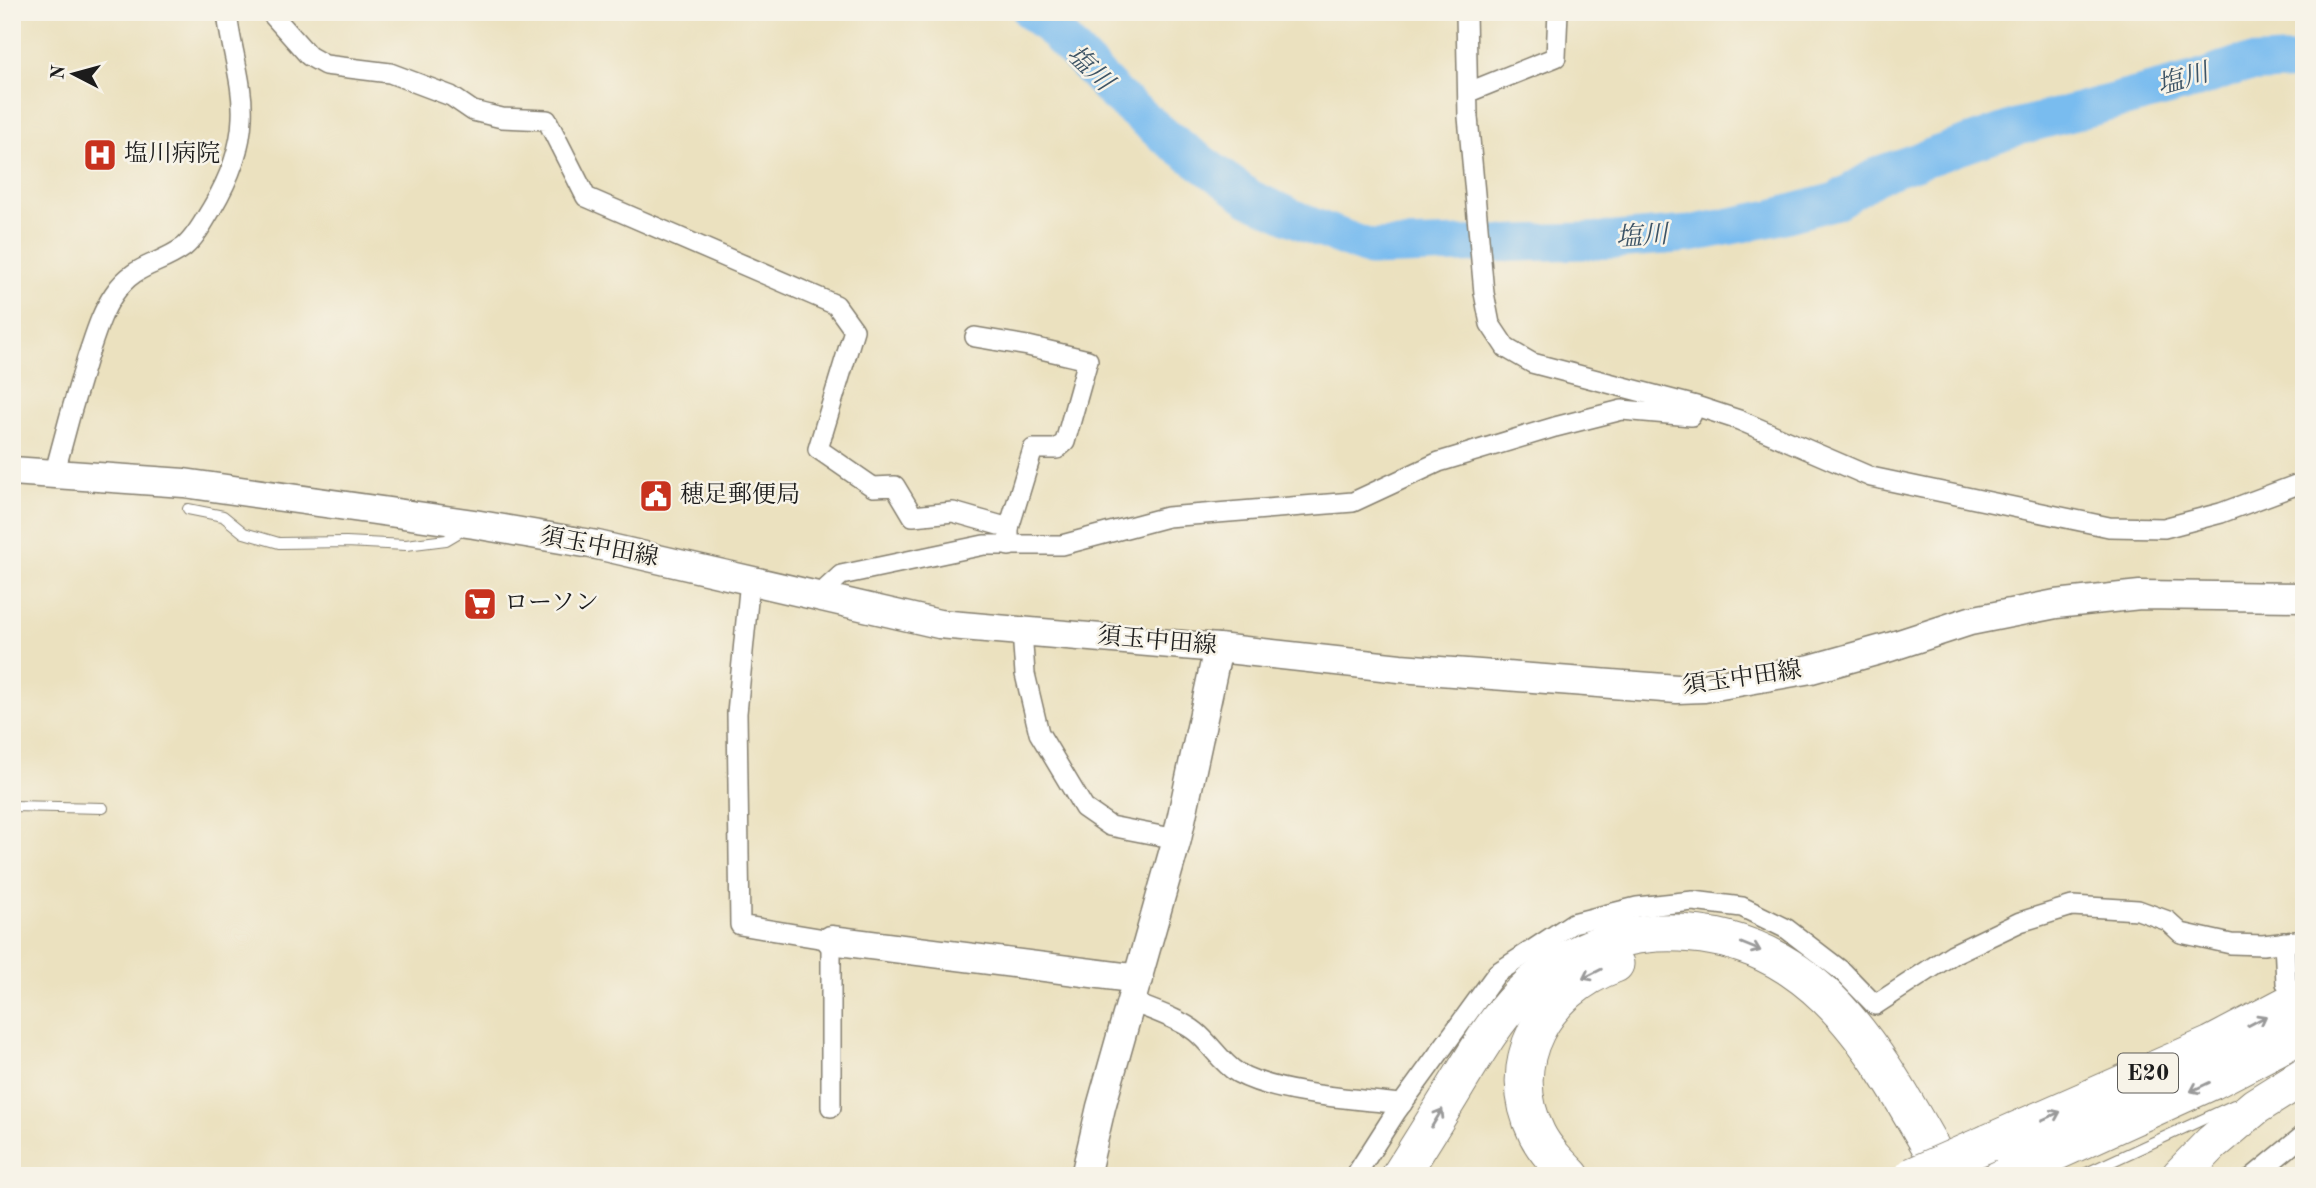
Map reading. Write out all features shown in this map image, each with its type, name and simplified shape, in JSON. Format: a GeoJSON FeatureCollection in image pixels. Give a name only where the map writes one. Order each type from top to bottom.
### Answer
{"type":"FeatureCollection","features":[{"type":"Feature","properties":{"kind":"highway"},"geometry":{"type":"LineString","coordinates":[[1400,1176],[1495,1025],[1527,989],[1569,957],[1593,947],[1624,937],[1680,932],[1711,936],[1756,949],[1776,958],[1804,977],[1836,1005],[1872,1048],[1947,1176]]}},
{"type":"Feature","properties":{"kind":"highway"},"geometry":{"type":"LineString","coordinates":[[1571,1176],[1553,1158],[1537,1133],[1526,1102],[1524,1076],[1527,1053],[1538,1028],[1553,1003],[1592,972],[1651,955],[1676,955],[1728,964],[1762,978],[1792,995],[1852,1057],[1880,1099],[1922,1176]]}},
{"type":"Feature","properties":{"kind":"highway","name":"E20"},"geometry":{"type":"LineString","coordinates":[[1996,1160],[2211,1045],[2295,990]]}},
{"type":"Feature","properties":{"kind":"highway","name":"E20"},"geometry":{"type":"LineString","coordinates":[[1913,1176],[1996,1160],[2213,1081],[2304,1033]]}},
{"type":"Feature","properties":{"kind":"highway"},"geometry":{"type":"LineString","coordinates":[[2180,1176],[2256,1106],[2304,1073]]}},
{"type":"Feature","properties":{"kind":"main road","name":"須玉中田線"},"geometry":{"type":"LineString","coordinates":[[12,471],[184,483],[474,524],[597,545],[939,624],[1218,648],[1400,668],[1677,690],[1704,688],[1811,669],[1970,621],[2056,604],[2140,595],[2304,597]]}},
{"type":"Feature","properties":{"kind":"main road"},"geometry":{"type":"LineString","coordinates":[[1085,1176],[1101,1107],[1177,839],[1218,648]]}},
{"type":"Feature","properties":{"kind":"main road"},"geometry":{"type":"LineString","coordinates":[[831,940],[1135,991]]}},
{"type":"Feature","properties":{"kind":"street"},"geometry":{"type":"LineString","coordinates":[[54,475],[75,397],[107,304],[116,290],[135,272],[185,246],[217,199],[232,166],[240,141],[242,115],[227,12]]}},
{"type":"Feature","properties":{"kind":"street"},"geometry":{"type":"LineString","coordinates":[[270,12],[309,56],[325,65],[390,73],[451,96],[473,111],[502,117],[547,120],[586,197],[836,305],[854,330],[818,449],[873,486],[895,486],[913,516],[953,512],[1009,537],[1062,545],[1167,517],[1353,502],[1439,462],[1555,427],[1622,410],[1690,416],[1696,406]]}},
{"type":"Feature","properties":{"kind":"street"},"geometry":{"type":"LineString","coordinates":[[1466,12],[1468,117],[1484,293],[1490,324],[1506,348],[1532,363],[1739,420],[1871,478],[2109,527],[2164,528],[2221,513],[2304,482]]}},
{"type":"Feature","properties":{"kind":"street"},"geometry":{"type":"LineString","coordinates":[[1469,92],[1556,57],[1558,12]]}},
{"type":"Feature","properties":{"kind":"street"},"geometry":{"type":"LineString","coordinates":[[975,337],[1088,360],[1065,443],[1057,449],[1033,449],[1009,537]]}},
{"type":"Feature","properties":{"kind":"street"},"geometry":{"type":"LineString","coordinates":[[818,596],[841,575],[984,545],[1009,537]]}},
{"type":"Feature","properties":{"kind":"street"},"geometry":{"type":"LineString","coordinates":[[750,580],[737,713],[740,925],[831,940],[831,1107]]}},
{"type":"Feature","properties":{"kind":"street"},"geometry":{"type":"LineString","coordinates":[[1022,631],[1025,674],[1039,733],[1083,808],[1110,826],[1177,839]]}},
{"type":"Feature","properties":{"kind":"street"},"geometry":{"type":"LineString","coordinates":[[1355,1176],[1402,1104],[1497,973],[1573,923],[1637,906],[1693,901],[1742,907],[1787,929],[1843,972],[1875,1005],[1953,954],[2020,922],[2072,906],[2138,910],[2168,921],[2181,933],[2231,944],[2263,945],[2294,941],[2295,990]]}},
{"type":"Feature","properties":{"kind":"street"},"geometry":{"type":"LineString","coordinates":[[1135,991],[1193,1029],[1223,1062],[1238,1073],[1264,1083],[1330,1097],[1402,1104]]}},
{"type":"Feature","properties":{"kind":"street"},"geometry":{"type":"LineString","coordinates":[[2254,1176],[2304,1135]]}},
{"type":"Feature","properties":{"kind":"lane"},"geometry":{"type":"LineString","coordinates":[[188,509],[223,516],[244,533],[279,543],[406,545],[446,540],[474,524]]}},
{"type":"Feature","properties":{"kind":"lane"},"geometry":{"type":"LineString","coordinates":[[12,806],[103,808]]}},
{"type":"Feature","properties":{"kind":"lane"},"geometry":{"type":"LineString","coordinates":[[2080,1176],[2304,1073]]}},
{"type":"Feature","properties":{"kind":"waterway","name":"塩川"},"geometry":{"type":"LineString","coordinates":[[1031,12],[1049,26],[1117,96],[1166,137],[1250,198],[1370,248],[1615,240],[1690,234],[1772,218],[1836,201],[1880,174],[2017,127],[2197,80],[2239,65],[2304,62]]}},
{"type":"Feature","properties":{"kind":"place","name":"塩川病院"},"geometry":{"type":"Point","coordinates":[100,155]}},
{"type":"Feature","properties":{"kind":"place","name":"穂足郵便局"},"geometry":{"type":"Point","coordinates":[656,496]}},
{"type":"Feature","properties":{"kind":"place","name":"ローソン"},"geometry":{"type":"Point","coordinates":[480,604]}}]}
